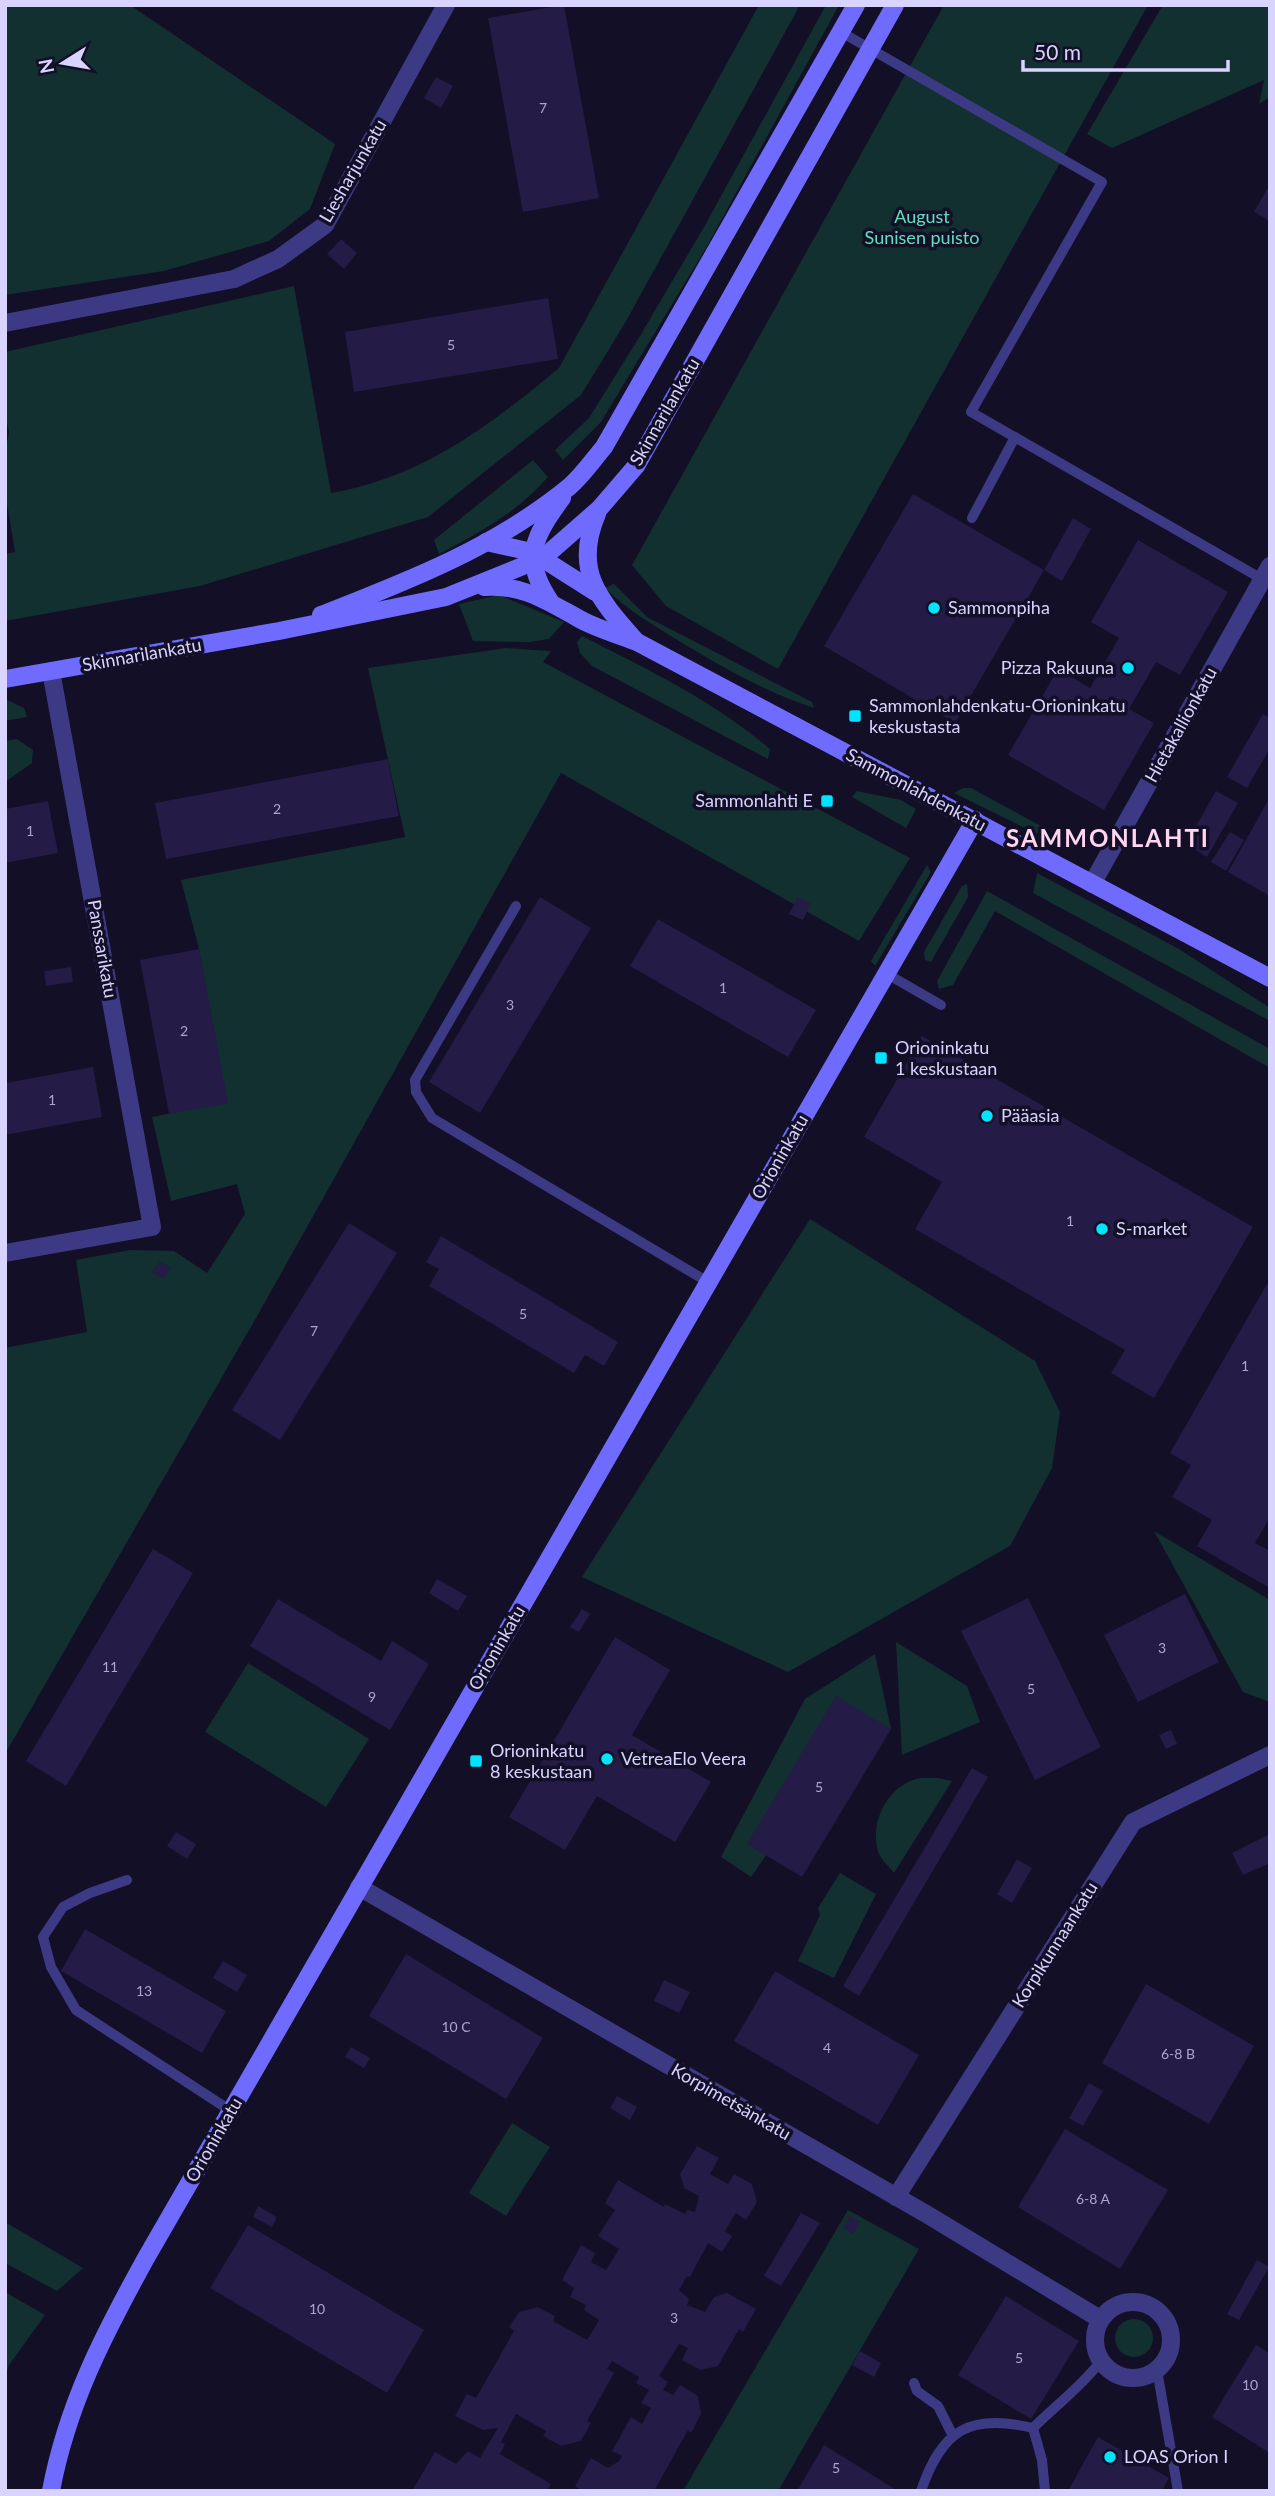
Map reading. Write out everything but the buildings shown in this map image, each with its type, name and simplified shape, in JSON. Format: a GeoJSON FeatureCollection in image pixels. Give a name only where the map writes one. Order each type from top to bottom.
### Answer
{"type":"FeatureCollection","features":[{"type":"Feature","properties":{"kind":"main road","name":"Skinnarilankatu"},"geometry":{"type":"LineString","coordinates":[[279,631],[416,577],[486,542],[570,486],[604,447],[856,5]]}},
{"type":"Feature","properties":{"kind":"main road","name":"Skinnarilankatu"},"geometry":{"type":"LineString","coordinates":[[5,679],[427,603],[469,588],[535,558],[599,509],[636,466],[895,5]]}},
{"type":"Feature","properties":{"kind":"main road"},"geometry":{"type":"LineString","coordinates":[[550,601],[537,581],[535,558],[548,516],[570,486]]}},
{"type":"Feature","properties":{"kind":"main road","name":"Sammonlahdenkatu"},"geometry":{"type":"LineString","coordinates":[[595,592],[586,555],[589,533],[599,509]]}},
{"type":"Feature","properties":{"kind":"main road","name":"Sammonlahdenkatu"},"geometry":{"type":"LineString","coordinates":[[486,542],[535,558],[595,592],[637,642]]}},
{"type":"Feature","properties":{"kind":"main road","name":"Sammonlahdenkatu"},"geometry":{"type":"LineString","coordinates":[[469,588],[501,586],[550,601],[577,618],[637,642],[1270,978]]}},
{"type":"Feature","properties":{"kind":"main road","name":"Orioninkatu"},"geometry":{"type":"LineString","coordinates":[[56,2488],[62,2438],[86,2374],[146,2258],[975,820]]}},
{"type":"Feature","properties":{"kind":"street","name":"Liesharjunkatu"},"geometry":{"type":"LineString","coordinates":[[5,323],[234,279],[278,259],[325,225],[446,5]]}},
{"type":"Feature","properties":{"kind":"street","name":"Hietakallionkatu"},"geometry":{"type":"LineString","coordinates":[[1092,884],[1267,576]]}},
{"type":"Feature","properties":{"kind":"street","name":"Panssarikatu"},"geometry":{"type":"LineString","coordinates":[[5,1253],[152,1227],[51,671]]}},
{"type":"Feature","properties":{"kind":"street","name":"Korpikunnaankatu"},"geometry":{"type":"LineString","coordinates":[[897,2197],[1133,1822],[1270,1755]]}},
{"type":"Feature","properties":{"kind":"street","name":"Korpimetsänkatu"},"geometry":{"type":"LineString","coordinates":[[359,1887],[897,2197],[1100,2319]]}},
{"type":"Feature","properties":{"kind":"street"},"geometry":{"type":"LineString","coordinates":[[1131,2301],[1154,2308],[1163,2316],[1171,2340],[1164,2362],[1157,2370],[1133,2379],[1109,2371],[1101,2361],[1094,2340],[1100,2319],[1108,2310],[1131,2301]]}},
{"type":"Feature","properties":{"kind":"lane"},"geometry":{"type":"LineString","coordinates":[[841,32],[1102,182],[971,412],[1267,576]]}},
{"type":"Feature","properties":{"kind":"lane"},"geometry":{"type":"LineString","coordinates":[[972,518],[1015,437]]}},
{"type":"Feature","properties":{"kind":"lane"},"geometry":{"type":"LineString","coordinates":[[516,906],[415,1080],[416,1092],[432,1118],[708,1282]]}},
{"type":"Feature","properties":{"kind":"lane"},"geometry":{"type":"LineString","coordinates":[[887,974],[941,1005]]}},
{"type":"Feature","properties":{"kind":"lane"},"geometry":{"type":"LineString","coordinates":[[127,1881],[90,1893],[63,1906],[43,1937],[51,1967],[76,2010],[231,2111]]}},
{"type":"Feature","properties":{"kind":"lane"},"geometry":{"type":"LineString","coordinates":[[1033,2428],[1060,2401],[1083,2384],[1101,2361]]}},
{"type":"Feature","properties":{"kind":"lane"},"geometry":{"type":"LineString","coordinates":[[1157,2370],[1178,2491]]}},
{"type":"Feature","properties":{"kind":"lane"},"geometry":{"type":"LineString","coordinates":[[914,2383],[917,2391],[938,2406],[952,2434]]}},
{"type":"Feature","properties":{"kind":"lane"},"geometry":{"type":"LineString","coordinates":[[921,2491],[937,2452],[952,2434],[1005,2421],[1033,2428]]}},
{"type":"Feature","properties":{"kind":"lane"},"geometry":{"type":"LineString","coordinates":[[1033,2428],[1042,2460],[1045,2491]]}},
{"type":"Feature","properties":{"kind":"green space"},"geometry":{"type":"Polygon","coordinates":[[[5,5],[130,5],[335,144],[310,209],[269,241],[164,271],[5,295],[5,5]]]}},
{"type":"Feature","properties":{"kind":"green space"},"geometry":{"type":"Polygon","coordinates":[[[759,5],[800,5],[625,323],[581,395],[428,517],[200,586],[5,621],[5,554],[15,552],[5,491],[5,452],[9,433],[5,411],[5,352],[294,286],[331,493],[396,475],[425,462],[480,429],[559,368],[759,5]]]}},
{"type":"Feature","properties":{"kind":"green space"},"geometry":{"type":"Polygon","coordinates":[[[826,5],[839,5],[706,248],[601,422],[563,460],[555,450],[589,418],[640,336],[704,227],[826,5]]]}},
{"type":"Feature","properties":{"kind":"green space","name":"August Sunisen puisto"},"geometry":{"type":"Polygon","coordinates":[[[944,5],[1148,5],[778,669],[666,606],[632,565],[944,5]]]}},
{"type":"Feature","properties":{"kind":"green space"},"geometry":{"type":"Polygon","coordinates":[[[1163,5],[1270,5],[1270,97],[1259,104],[1264,80],[1112,148],[1087,134],[1163,5]]]}},
{"type":"Feature","properties":{"kind":"green space"},"geometry":{"type":"Polygon","coordinates":[[[533,460],[548,477],[524,501],[497,521],[439,554],[434,540],[533,460]]]}},
{"type":"Feature","properties":{"kind":"green space"},"geometry":{"type":"Polygon","coordinates":[[[614,584],[647,617],[812,702],[814,708],[745,679],[660,629],[605,588],[614,584]]]}},
{"type":"Feature","properties":{"kind":"green space"},"geometry":{"type":"Polygon","coordinates":[[[499,595],[564,622],[549,639],[529,642],[473,641],[459,604],[499,595]]]}},
{"type":"Feature","properties":{"kind":"green space"},"geometry":{"type":"Polygon","coordinates":[[[582,636],[726,715],[770,749],[768,759],[592,666],[580,653],[577,642],[582,636]]]}},
{"type":"Feature","properties":{"kind":"green space"},"geometry":{"type":"Polygon","coordinates":[[[506,648],[551,651],[543,662],[910,858],[859,941],[561,773],[260,1311],[5,1754],[5,1348],[87,1332],[76,1260],[130,1250],[174,1251],[207,1273],[245,1214],[237,1184],[171,1201],[152,1117],[227,1102],[199,949],[181,880],[405,837],[368,668],[506,648]]]}},
{"type":"Feature","properties":{"kind":"green space"},"geometry":{"type":"Polygon","coordinates":[[[5,699],[24,708],[27,717],[5,721],[5,699]]]}},
{"type":"Feature","properties":{"kind":"green space"},"geometry":{"type":"Polygon","coordinates":[[[17,739],[33,750],[32,763],[5,782],[5,741],[17,739]]]}},
{"type":"Feature","properties":{"kind":"green space"},"geometry":{"type":"Polygon","coordinates":[[[963,788],[971,788],[1041,826],[1037,834],[954,793],[963,788]]]}},
{"type":"Feature","properties":{"kind":"green space"},"geometry":{"type":"Polygon","coordinates":[[[857,791],[901,800],[916,809],[906,828],[852,797],[857,791]]]}},
{"type":"Feature","properties":{"kind":"green space"},"geometry":{"type":"Polygon","coordinates":[[[927,865],[931,872],[875,966],[871,961],[927,865]]]}},
{"type":"Feature","properties":{"kind":"green space"},"geometry":{"type":"Polygon","coordinates":[[[1037,873],[1179,949],[1270,1008],[1270,1021],[1033,893],[1037,873]]]}},
{"type":"Feature","properties":{"kind":"green space"},"geometry":{"type":"Polygon","coordinates":[[[967,884],[968,897],[931,962],[925,960],[924,952],[962,886],[967,884]]]}},
{"type":"Feature","properties":{"kind":"green space"},"geometry":{"type":"Polygon","coordinates":[[[987,891],[1270,1049],[1270,1068],[995,911],[953,985],[939,989],[937,981],[987,891]]]}},
{"type":"Feature","properties":{"kind":"green space"},"geometry":{"type":"Polygon","coordinates":[[[810,1219],[1035,1361],[1060,1412],[1052,1468],[1010,1546],[788,1672],[582,1577],[810,1219]]]}},
{"type":"Feature","properties":{"kind":"green space"},"geometry":{"type":"Polygon","coordinates":[[[1154,1531],[1270,1600],[1270,1702],[1243,1692],[1154,1531]]]}},
{"type":"Feature","properties":{"kind":"green space"},"geometry":{"type":"Polygon","coordinates":[[[896,1642],[967,1686],[980,1722],[902,1755],[896,1642]]]}},
{"type":"Feature","properties":{"kind":"green space"},"geometry":{"type":"Polygon","coordinates":[[[875,1654],[891,1729],[748,1844],[766,1855],[751,1877],[721,1857],[805,1699],[875,1654]]]}},
{"type":"Feature","properties":{"kind":"green space"},"geometry":{"type":"Polygon","coordinates":[[[248,1663],[369,1739],[326,1807],[205,1732],[248,1663]]]}},
{"type":"Feature","properties":{"kind":"green space"},"geometry":{"type":"Polygon","coordinates":[[[918,1778],[952,1781],[894,1873],[879,1854],[876,1840],[876,1829],[883,1808],[896,1790],[905,1784],[918,1778]]]}},
{"type":"Feature","properties":{"kind":"green space"},"geometry":{"type":"Polygon","coordinates":[[[840,1873],[876,1894],[834,1978],[798,1961],[820,1915],[818,1908],[840,1873]]]}},
{"type":"Feature","properties":{"kind":"green space"},"geometry":{"type":"Polygon","coordinates":[[[512,2123],[550,2147],[506,2216],[469,2193],[512,2123]]]}},
{"type":"Feature","properties":{"kind":"green space"},"geometry":{"type":"Polygon","coordinates":[[[848,2210],[919,2249],[778,2491],[683,2491],[848,2210]]]}},
{"type":"Feature","properties":{"kind":"green space"},"geometry":{"type":"Polygon","coordinates":[[[5,2222],[83,2268],[57,2291],[5,2263],[5,2222]]]}},
{"type":"Feature","properties":{"kind":"green space"},"geometry":{"type":"Polygon","coordinates":[[[5,2292],[45,2315],[9,2365],[5,2376],[5,2292]]]}},
{"type":"Feature","properties":{"kind":"green space"},"geometry":{"type":"Polygon","coordinates":[[[1134,2319],[1147,2325],[1153,2338],[1147,2351],[1134,2357],[1121,2351],[1115,2338],[1121,2325],[1134,2319]]]}},
{"type":"Feature","properties":{"kind":"place","name":"Sammonpiha"},"geometry":{"type":"Point","coordinates":[934,608]}},
{"type":"Feature","properties":{"kind":"place","name":"Pizza Rakuuna"},"geometry":{"type":"Point","coordinates":[1128,668]}},
{"type":"Feature","properties":{"kind":"place","name":"Sammonlahdenkatu-Orioninkatu keskustasta"},"geometry":{"type":"Point","coordinates":[855,716]}},
{"type":"Feature","properties":{"kind":"place","name":"Sammonlahti E"},"geometry":{"type":"Point","coordinates":[827,801]}},
{"type":"Feature","properties":{"kind":"place","name":"Orioninkatu 1 keskustaan"},"geometry":{"type":"Point","coordinates":[881,1058]}},
{"type":"Feature","properties":{"kind":"place","name":"Pääasia"},"geometry":{"type":"Point","coordinates":[987,1116]}},
{"type":"Feature","properties":{"kind":"place","name":"S-market"},"geometry":{"type":"Point","coordinates":[1102,1229]}},
{"type":"Feature","properties":{"kind":"place","name":"VetreaElo Veera"},"geometry":{"type":"Point","coordinates":[607,1759]}},
{"type":"Feature","properties":{"kind":"place","name":"Orioninkatu 8 keskustaan"},"geometry":{"type":"Point","coordinates":[476,1761]}},
{"type":"Feature","properties":{"kind":"place","name":"LOAS Orion I"},"geometry":{"type":"Point","coordinates":[1110,2457]}},
{"type":"Feature","properties":{"kind":"district","name":"SAMMONLAHTI"},"geometry":{"type":"Point","coordinates":[1108,839]}}]}
